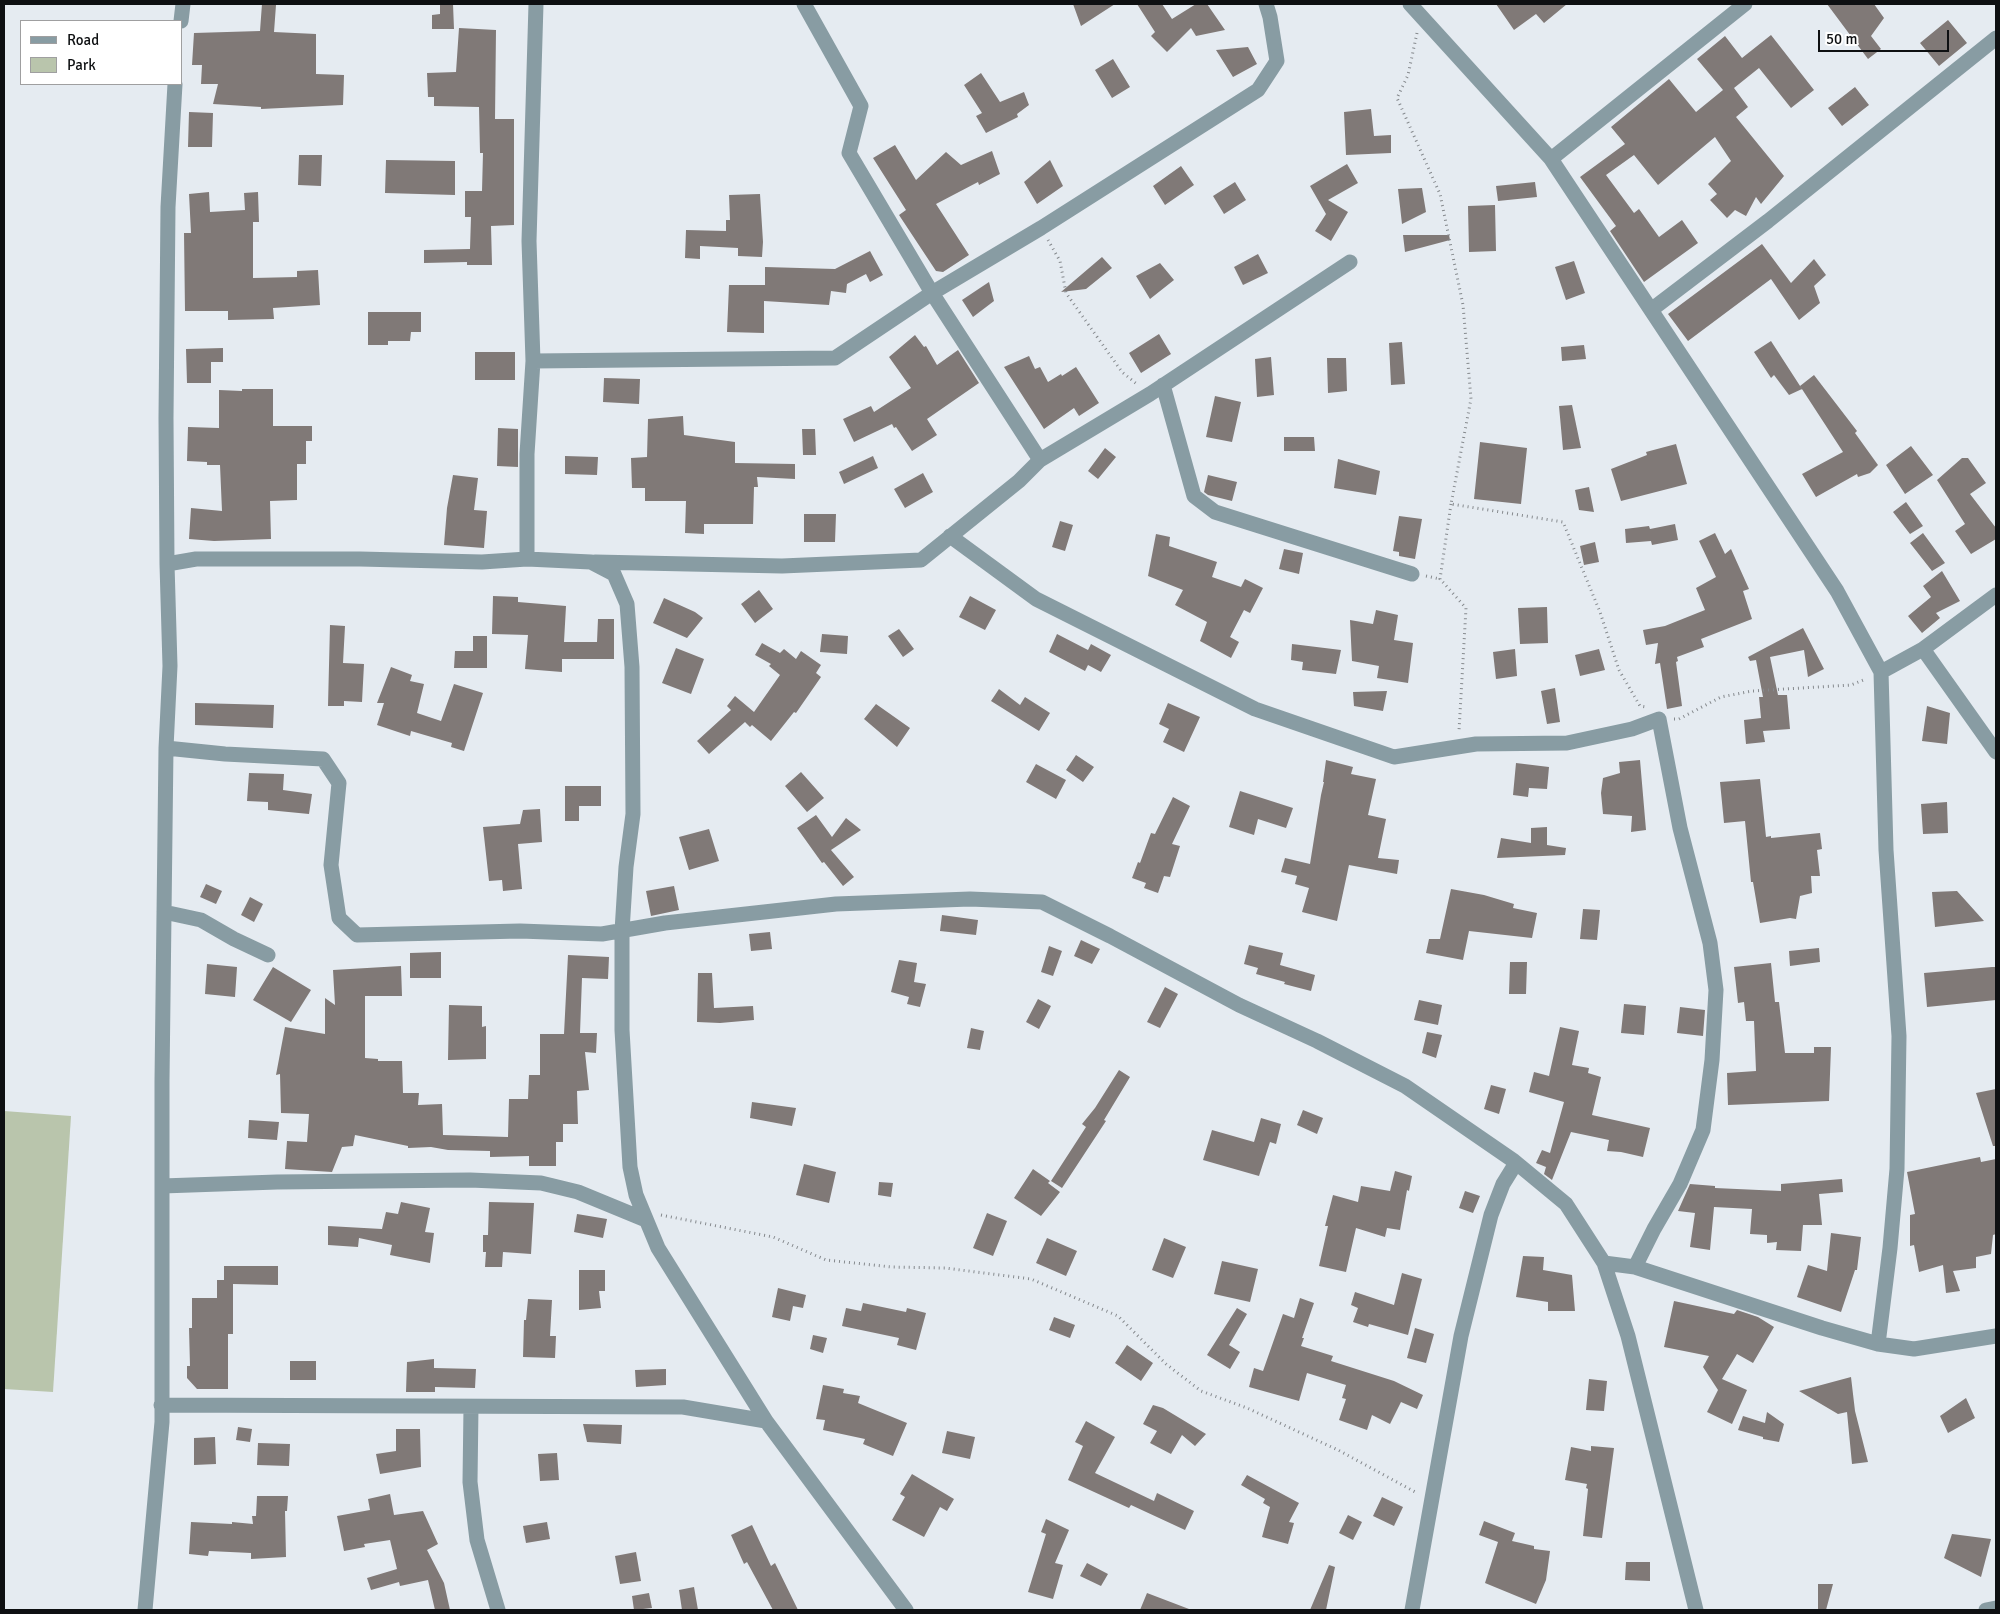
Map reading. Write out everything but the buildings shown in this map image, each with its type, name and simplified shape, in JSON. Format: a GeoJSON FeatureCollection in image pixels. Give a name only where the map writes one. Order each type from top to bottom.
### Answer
{"type":"FeatureCollection","features":[{"type":"Feature","properties":{"kind":"street"},"geometry":{"type":"LineString","coordinates":[[181,20],[183,4]]}},
{"type":"Feature","properties":{"kind":"street"},"geometry":{"type":"LineString","coordinates":[[527,559],[527,454],[533,361],[529,241],[536,4]]}},
{"type":"Feature","properties":{"kind":"street"},"geometry":{"type":"LineString","coordinates":[[804,4],[861,106],[849,153],[932,293],[1040,460]]}},
{"type":"Feature","properties":{"kind":"street"},"geometry":{"type":"LineString","coordinates":[[533,361],[835,358],[932,293],[1041,228],[1258,90],[1277,61],[1270,16],[1266,4]]}},
{"type":"Feature","properties":{"kind":"street"},"geometry":{"type":"LineString","coordinates":[[1410,4],[1551,159],[1837,591],[1881,672],[1886,850],[1899,1036],[1897,1169],[1890,1248],[1878,1344]]}},
{"type":"Feature","properties":{"kind":"street"},"geometry":{"type":"LineString","coordinates":[[1551,159],[1746,4]]}},
{"type":"Feature","properties":{"kind":"street"},"geometry":{"type":"LineString","coordinates":[[1651,310],[1768,221],[1996,38]]}},
{"type":"Feature","properties":{"kind":"street"},"geometry":{"type":"LineString","coordinates":[[145,1610],[162,1405],[164,912],[166,748],[170,666],[166,418],[168,207],[175,85]]}},
{"type":"Feature","properties":{"kind":"street"},"geometry":{"type":"LineString","coordinates":[[167,564],[196,559],[360,559],[482,562],[527,559],[782,566],[921,560],[1019,481],[1040,460],[1150,394],[1350,262]]}},
{"type":"Feature","properties":{"kind":"street"},"geometry":{"type":"LineString","coordinates":[[1163,385],[1194,496],[1215,512],[1412,574]]}},
{"type":"Feature","properties":{"kind":"street"},"geometry":{"type":"LineString","coordinates":[[950,536],[1036,599],[1255,709],[1394,757],[1476,744],[1567,743],[1632,729],[1659,719],[1680,828],[1710,943],[1716,990],[1712,1060],[1703,1130],[1680,1184],[1635,1267]]}},
{"type":"Feature","properties":{"kind":"street"},"geometry":{"type":"LineString","coordinates":[[591,562],[614,574],[627,604],[632,667],[633,814],[626,867],[622,931],[622,1030],[630,1158],[636,1195],[663,1256],[766,1421],[906,1610]]}},
{"type":"Feature","properties":{"kind":"street"},"geometry":{"type":"LineString","coordinates":[[1881,672],[1923,649],[1996,595]]}},
{"type":"Feature","properties":{"kind":"street"},"geometry":{"type":"LineString","coordinates":[[1923,649],[1996,752]]}},
{"type":"Feature","properties":{"kind":"street"},"geometry":{"type":"LineString","coordinates":[[166,748],[225,754],[323,759],[339,783],[332,865],[338,918],[357,935],[520,931],[602,934],[664,923],[836,904],[970,898],[1042,902],[1110,936],[1239,1006],[1317,1041],[1406,1086],[1516,1163],[1566,1204],[1604,1263],[1628,1336],[1696,1610]]}},
{"type":"Feature","properties":{"kind":"street"},"geometry":{"type":"LineString","coordinates":[[164,912],[201,920],[234,939],[268,955]]}},
{"type":"Feature","properties":{"kind":"street"},"geometry":{"type":"LineString","coordinates":[[1412,1610],[1461,1336],[1491,1215],[1503,1184],[1516,1163]]}},
{"type":"Feature","properties":{"kind":"street"},"geometry":{"type":"LineString","coordinates":[[162,1186],[276,1182],[470,1180],[541,1183],[578,1192],[645,1216]]}},
{"type":"Feature","properties":{"kind":"street"},"geometry":{"type":"LineString","coordinates":[[1604,1263],[1635,1267],[1822,1328],[1878,1344],[1914,1349],[1996,1336]]}},
{"type":"Feature","properties":{"kind":"street"},"geometry":{"type":"LineString","coordinates":[[162,1405],[683,1406],[766,1421]]}},
{"type":"Feature","properties":{"kind":"street"},"geometry":{"type":"LineString","coordinates":[[471,1407],[470,1482],[477,1540],[498,1610]]}},
{"type":"Feature","properties":{"kind":"street"},"geometry":{"type":"LineString","coordinates":[[1986,1610],[1996,1608]]}},
{"type":"Feature","properties":{"kind":"path"},"geometry":{"type":"LineString","coordinates":[[1421,16],[1408,75],[1397,98],[1440,194],[1463,305],[1471,399],[1451,504],[1440,579],[1466,608],[1458,747]]}},
{"type":"Feature","properties":{"kind":"path"},"geometry":{"type":"LineString","coordinates":[[1041,228],[1060,261],[1066,293],[1122,372],[1150,394]]}},
{"type":"Feature","properties":{"kind":"path"},"geometry":{"type":"LineString","coordinates":[[1451,504],[1563,522],[1600,612],[1619,670],[1640,706],[1646,707],[1659,719],[1679,719],[1721,697],[1752,691],[1852,685],[1881,672]]}},
{"type":"Feature","properties":{"kind":"path"},"geometry":{"type":"LineString","coordinates":[[645,1216],[773,1238],[826,1260],[892,1267],[945,1268],[1031,1279],[1118,1316],[1166,1364],[1201,1391],[1247,1408],[1338,1450],[1432,1500]]}},
{"type":"Feature","properties":{"kind":"green space"},"geometry":{"type":"Polygon","coordinates":[[[4,1111],[71,1116],[53,1392],[4,1389],[4,1111]]]}}]}
